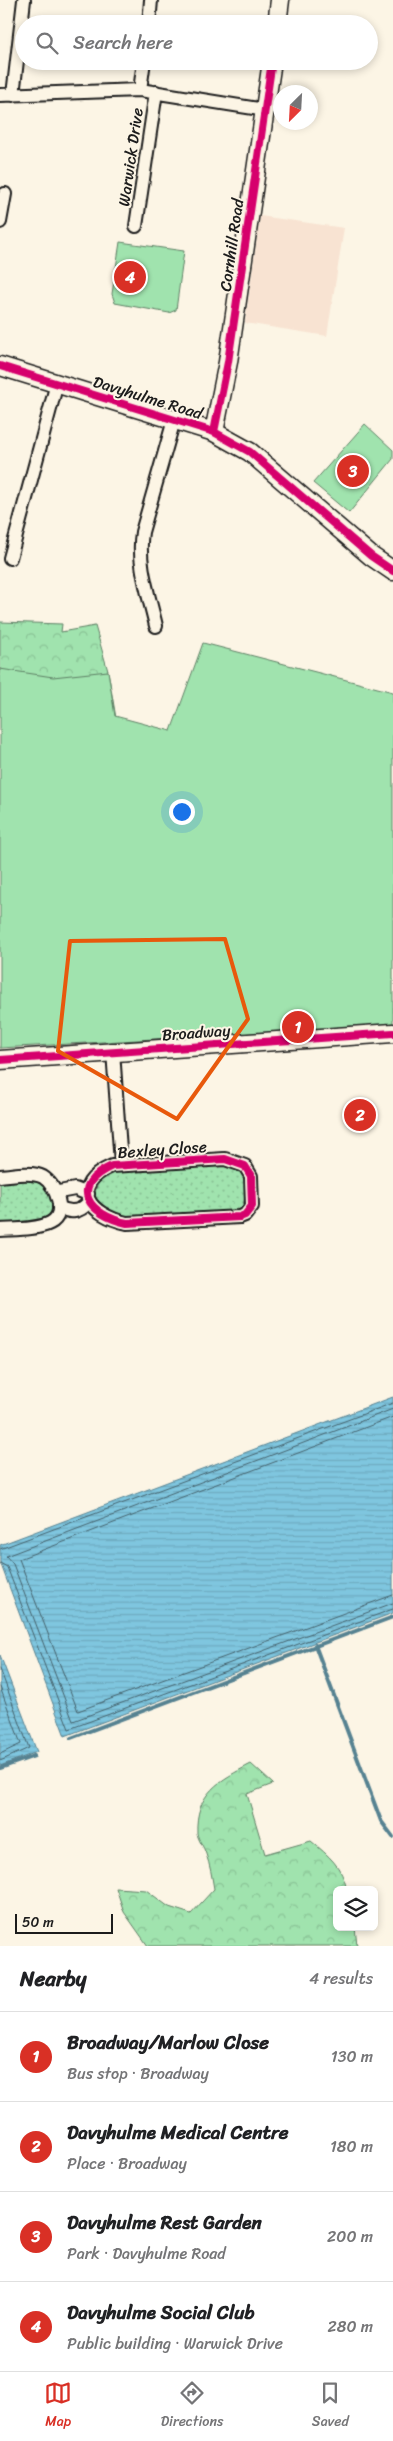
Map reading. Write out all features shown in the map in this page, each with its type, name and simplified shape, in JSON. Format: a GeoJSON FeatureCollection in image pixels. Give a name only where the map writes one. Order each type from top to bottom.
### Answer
{"type":"FeatureCollection","features":[{"type":"Feature","properties":{"kind":"street"},"geometry":{"type":"LineString","coordinates":[[21,15],[24,0]]}},
{"type":"Feature","properties":{"kind":"street"},"geometry":{"type":"LineString","coordinates":[[150,15],[152,0]]}},
{"type":"Feature","properties":{"kind":"street"},"geometry":{"type":"LineString","coordinates":[[278,15],[280,0]]}},
{"type":"Feature","properties":{"kind":"street"},"geometry":{"type":"LineString","coordinates":[[15,48],[6,95],[140,90],[265,110]]}},
{"type":"Feature","properties":{"kind":"street","name":"Warwick Drive"},"geometry":{"type":"LineString","coordinates":[[140,90],[143,70]]}},
{"type":"Feature","properties":{"kind":"street","name":"Cornhill Road"},"geometry":{"type":"LineString","coordinates":[[214,432],[228,362],[271,70]]}},
{"type":"Feature","properties":{"kind":"street","name":"Warwick Drive"},"geometry":{"type":"LineString","coordinates":[[136,226],[156,92]]}},
{"type":"Feature","properties":{"kind":"street"},"geometry":{"type":"LineString","coordinates":[[0,222],[6,194]]}},
{"type":"Feature","properties":{"kind":"street","name":"Davyhulme Road"},"geometry":{"type":"LineString","coordinates":[[0,366],[214,432],[250,452],[370,556],[393,571]]}},
{"type":"Feature","properties":{"kind":"street"},"geometry":{"type":"LineString","coordinates":[[10,558],[57,383]]}},
{"type":"Feature","properties":{"kind":"street"},"geometry":{"type":"LineString","coordinates":[[156,626],[139,547],[174,420]]}},
{"type":"Feature","properties":{"kind":"street","name":"Broadway"},"geometry":{"type":"LineString","coordinates":[[0,1060],[113,1050],[393,1033]]}},
{"type":"Feature","properties":{"kind":"street","name":"Bexley Close"},"geometry":{"type":"LineString","coordinates":[[113,1050],[121,1164]]}},
{"type":"Feature","properties":{"kind":"street","name":"Bexley Close"},"geometry":{"type":"LineString","coordinates":[[121,1164],[103,1170],[96,1176],[91,1182],[88,1198],[81,1210],[74,1212],[58,1202],[60,1192],[70,1189],[88,1198],[99,1214],[110,1220],[127,1223],[240,1217],[245,1215],[252,1206],[251,1176],[245,1166],[236,1162],[225,1159],[121,1164]]}},
{"type":"Feature","properties":{"kind":"street"},"geometry":{"type":"LineString","coordinates":[[0,1176],[34,1174],[42,1177],[52,1186],[58,1202],[56,1218],[52,1223],[0,1230]]}},
{"type":"Feature","properties":{"kind":"highlighted area"},"geometry":{"type":"Polygon","coordinates":[[[225,939],[248,1019],[177,1119],[58,1051],[70,941],[225,939]]]}},
{"type":"Feature","properties":{"kind":"shaded area"},"geometry":{"type":"Polygon","coordinates":[[[260,216],[344,228],[327,336],[245,323],[260,216]]]}},
{"type":"Feature","properties":{"kind":"green space"},"geometry":{"type":"Polygon","coordinates":[[[120,242],[184,251],[176,310],[169,313],[115,303],[112,294],[120,242]]]}},
{"type":"Feature","properties":{"kind":"green space"},"geometry":{"type":"Polygon","coordinates":[[[365,424],[393,450],[393,459],[349,513],[313,483],[365,424]]]}},
{"type":"Feature","properties":{"kind":"green space"},"geometry":{"type":"Polygon","coordinates":[[[0,622],[62,624],[61,632],[95,626],[108,671],[117,724],[0,674],[0,622]]]}},
{"type":"Feature","properties":{"kind":"green space"},"geometry":{"type":"Polygon","coordinates":[[[203,643],[393,692],[393,1025],[0,1048],[0,669],[53,677],[108,671],[115,716],[171,731],[203,643]]]}},
{"type":"Feature","properties":{"kind":"green space"},"geometry":{"type":"Polygon","coordinates":[[[218,1164],[235,1168],[243,1175],[246,1192],[239,1212],[122,1218],[96,1203],[95,1191],[99,1183],[106,1176],[116,1171],[218,1164]]]}},
{"type":"Feature","properties":{"kind":"green space"},"geometry":{"type":"Polygon","coordinates":[[[0,1180],[33,1180],[45,1184],[56,1207],[48,1220],[0,1226],[0,1180]]]}},
{"type":"Feature","properties":{"kind":"green space"},"geometry":{"type":"Polygon","coordinates":[[[251,1764],[273,1784],[247,1794],[265,1854],[311,1841],[338,1868],[346,1886],[333,1886],[333,1931],[355,1931],[357,1946],[148,1946],[124,1912],[116,1888],[146,1890],[169,1907],[191,1914],[214,1889],[205,1851],[197,1833],[197,1819],[200,1808],[212,1790],[229,1776],[251,1764]]]}},
{"type":"Feature","properties":{"kind":"water"},"geometry":{"type":"Polygon","coordinates":[[[393,1397],[393,1613],[65,1736],[0,1562],[0,1545],[393,1397]]]}},
{"type":"Feature","properties":{"kind":"water"},"geometry":{"type":"Polygon","coordinates":[[[0,1655],[37,1752],[0,1766],[0,1655]]]}},
{"type":"Feature","properties":{"kind":"waterway"},"geometry":{"type":"LineString","coordinates":[[71,1738],[393,1617]]}},
{"type":"Feature","properties":{"kind":"waterway"},"geometry":{"type":"LineString","coordinates":[[315,1645],[381,1821],[393,1837]]}},
{"type":"Feature","properties":{"kind":"waterway"},"geometry":{"type":"LineString","coordinates":[[0,1768],[34,1756]]}},
{"type":"Feature","properties":{"kind":"cycle path"},"geometry":{"type":"LineString","coordinates":[[214,432],[228,362],[271,70]]}},
{"type":"Feature","properties":{"kind":"cycle path"},"geometry":{"type":"LineString","coordinates":[[0,366],[214,432],[250,452],[371,556],[393,571]]}},
{"type":"Feature","properties":{"kind":"cycle path"},"geometry":{"type":"LineString","coordinates":[[0,1060],[393,1033]]}},
{"type":"Feature","properties":{"kind":"cycle path"},"geometry":{"type":"LineString","coordinates":[[225,1159],[245,1166],[251,1176],[252,1206],[245,1215],[240,1217],[127,1223],[102,1214],[88,1199],[87,1191],[90,1182],[98,1174],[112,1166],[225,1159]]}},
{"type":"Feature","properties":{"kind":"place","name":"Davyhulme Social Club"},"geometry":{"type":"Point","coordinates":[130,277]}},
{"type":"Feature","properties":{"kind":"place","name":"Davyhulme Rest Garden"},"geometry":{"type":"Point","coordinates":[353,471]}},
{"type":"Feature","properties":{"kind":"place","name":"Broadway/Marlow Close"},"geometry":{"type":"Point","coordinates":[298,1027]}},
{"type":"Feature","properties":{"kind":"place","name":"Davyhulme Medical Centre"},"geometry":{"type":"Point","coordinates":[360,1115]}}]}
